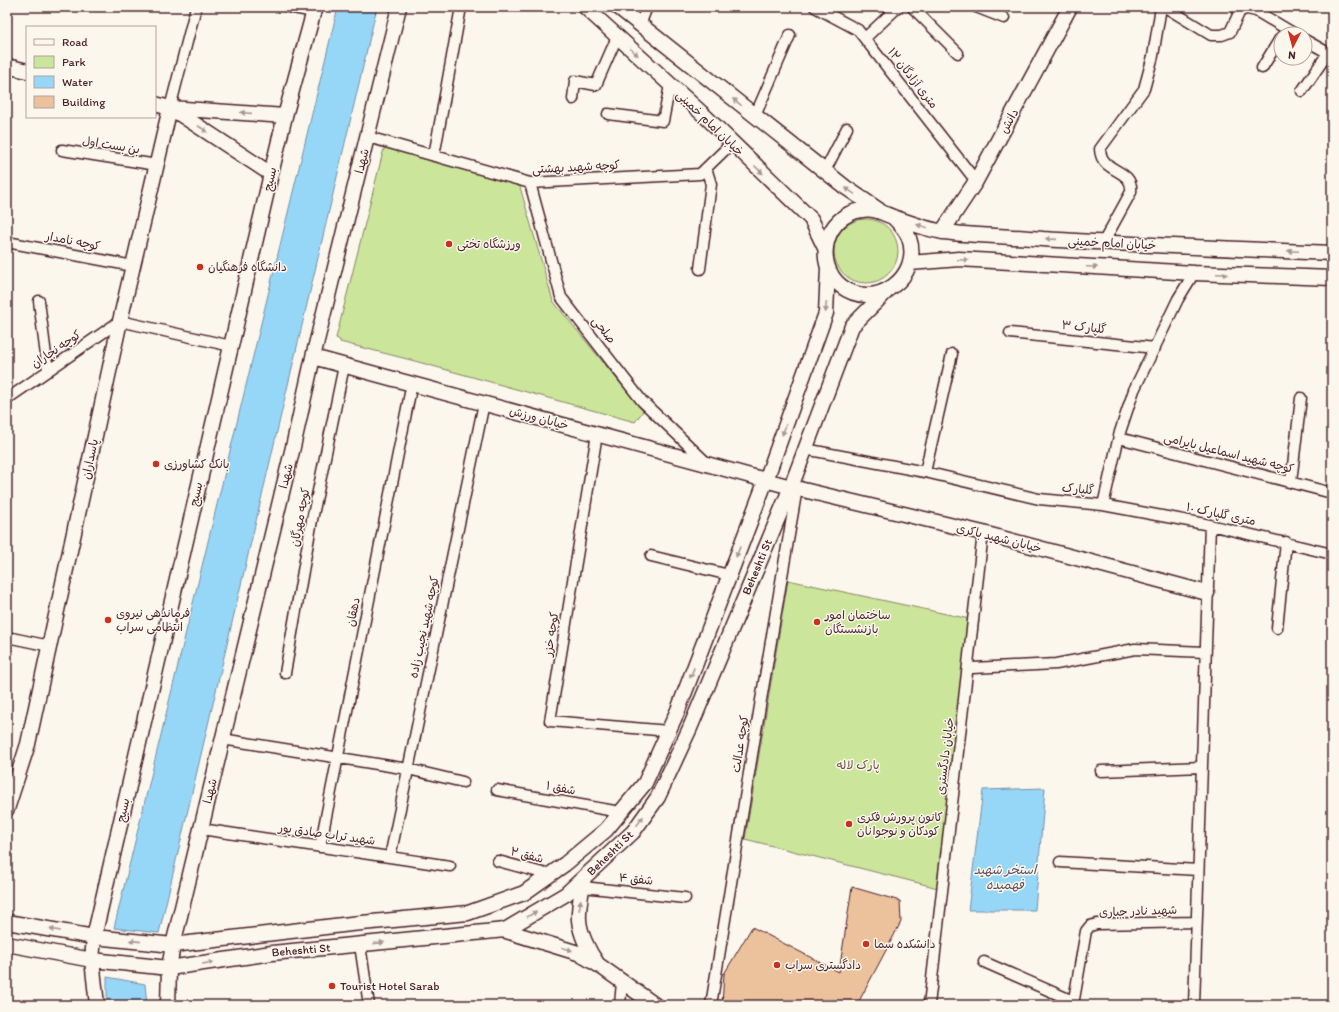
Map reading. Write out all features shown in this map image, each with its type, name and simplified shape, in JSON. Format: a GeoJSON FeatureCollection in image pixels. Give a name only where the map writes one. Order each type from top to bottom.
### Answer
{"type":"FeatureCollection","features":[{"type":"Feature","properties":{"kind":"main road","name":"شهدا"},"geometry":{"type":"LineString","coordinates":[[168,1005],[169,968],[174,945],[313,358],[399,7]]}},
{"type":"Feature","properties":{"kind":"main road","name":"خیابان امام خمینی"},"geometry":{"type":"LineString","coordinates":[[585,7],[732,143],[810,219],[825,248]]}},
{"type":"Feature","properties":{"kind":"main road","name":"خیابان امام خمینی"},"geometry":{"type":"LineString","coordinates":[[618,7],[825,172],[888,215],[942,232],[1103,243],[1332,253]]}},
{"type":"Feature","properties":{"kind":"main road","name":"دانش"},"geometry":{"type":"LineString","coordinates":[[942,232],[976,181],[1070,7]]}},
{"type":"Feature","properties":{"kind":"main road","name":"بسیج"},"geometry":{"type":"LineString","coordinates":[[97,1005],[92,960],[94,937],[271,174],[285,116],[315,10]]}},
{"type":"Feature","properties":{"kind":"main road"},"geometry":{"type":"LineString","coordinates":[[7,66],[26,71]]}},
{"type":"Feature","properties":{"kind":"main road"},"geometry":{"type":"LineString","coordinates":[[156,104],[170,108],[285,116]]}},
{"type":"Feature","properties":{"kind":"main road"},"geometry":{"type":"LineString","coordinates":[[170,108],[271,174]]}},
{"type":"Feature","properties":{"kind":"main road","name":"پاسداران"},"geometry":{"type":"LineString","coordinates":[[7,809],[28,744],[120,322],[170,108]]}},
{"type":"Feature","properties":{"kind":"main road"},"geometry":{"type":"LineString","coordinates":[[861,210],[872,210],[888,215],[903,227],[909,238],[911,250],[910,263],[905,274],[897,284],[887,291],[876,294],[864,295],[842,287],[834,279],[825,258],[825,248],[833,227],[850,213],[861,210]]}},
{"type":"Feature","properties":{"kind":"main road","name":"خیابان امام خمینی"},"geometry":{"type":"LineString","coordinates":[[910,263],[959,259],[1194,273],[1332,278]]}},
{"type":"Feature","properties":{"kind":"main road","name":"Beheshti St"},"geometry":{"type":"LineString","coordinates":[[7,922],[94,937],[174,945],[468,912],[524,893],[565,864],[606,830],[645,783],[669,731],[766,480],[826,313],[828,268]]}},
{"type":"Feature","properties":{"kind":"main road","name":"Beheshti St"},"geometry":{"type":"LineString","coordinates":[[7,944],[92,960],[169,968],[272,953],[503,930],[584,882],[633,832],[658,797],[690,728],[794,487],[805,449],[852,326],[887,291]]}},
{"type":"Feature","properties":{"kind":"main road","name":"خیابان ورزش"},"geometry":{"type":"LineString","coordinates":[[313,358],[412,383],[766,480]]}},
{"type":"Feature","properties":{"kind":"main road","name":"خیابان شهید باکری"},"geometry":{"type":"LineString","coordinates":[[766,480],[983,533],[1207,593]]}},
{"type":"Feature","properties":{"kind":"main road"},"geometry":{"type":"LineString","coordinates":[[584,882],[579,909],[579,922],[590,953],[600,966]]}},
{"type":"Feature","properties":{"kind":"main road"},"geometry":{"type":"LineString","coordinates":[[503,930],[578,953],[600,966],[655,1005]]}},
{"type":"Feature","properties":{"kind":"street"},"geometry":{"type":"LineString","coordinates":[[170,108],[196,7]]}},
{"type":"Feature","properties":{"kind":"street"},"geometry":{"type":"LineString","coordinates":[[288,7],[315,10]]}},
{"type":"Feature","properties":{"kind":"street"},"geometry":{"type":"LineString","coordinates":[[434,156],[461,7]]}},
{"type":"Feature","properties":{"kind":"street"},"geometry":{"type":"LineString","coordinates":[[640,25],[648,7]]}},
{"type":"Feature","properties":{"kind":"street","name":"۱۲ متری آزادگان"},"geometry":{"type":"LineString","coordinates":[[815,7],[858,30],[976,181]]}},
{"type":"Feature","properties":{"kind":"street"},"geometry":{"type":"LineString","coordinates":[[865,38],[898,7]]}},
{"type":"Feature","properties":{"kind":"street"},"geometry":{"type":"LineString","coordinates":[[912,7],[958,52]]}},
{"type":"Feature","properties":{"kind":"street"},"geometry":{"type":"LineString","coordinates":[[976,7],[1004,18]]}},
{"type":"Feature","properties":{"kind":"street"},"geometry":{"type":"LineString","coordinates":[[1103,243],[1131,192],[1132,185],[1129,179],[1104,162],[1100,156],[1100,149],[1144,89],[1153,56],[1161,7]]}},
{"type":"Feature","properties":{"kind":"street"},"geometry":{"type":"LineString","coordinates":[[1165,7],[1211,35],[1222,36],[1230,32],[1240,12],[1247,9],[1256,11],[1276,26]]}},
{"type":"Feature","properties":{"kind":"street"},"geometry":{"type":"LineString","coordinates":[[756,116],[790,35]]}},
{"type":"Feature","properties":{"kind":"street"},"geometry":{"type":"LineString","coordinates":[[573,99],[575,81],[596,85],[617,36]]}},
{"type":"Feature","properties":{"kind":"street"},"geometry":{"type":"LineString","coordinates":[[1302,91],[1330,54],[1313,44]]}},
{"type":"Feature","properties":{"kind":"street"},"geometry":{"type":"LineString","coordinates":[[1262,68],[1273,52]]}},
{"type":"Feature","properties":{"kind":"street"},"geometry":{"type":"LineString","coordinates":[[608,114],[663,121],[670,85]]}},
{"type":"Feature","properties":{"kind":"street"},"geometry":{"type":"LineString","coordinates":[[825,172],[847,128]]}},
{"type":"Feature","properties":{"kind":"street","name":"کوچه شهید بهشتی"},"geometry":{"type":"LineString","coordinates":[[368,137],[530,183],[700,174],[732,143]]}},
{"type":"Feature","properties":{"kind":"street","name":"بن بست اول"},"geometry":{"type":"LineString","coordinates":[[62,150],[157,165]]}},
{"type":"Feature","properties":{"kind":"street"},"geometry":{"type":"LineString","coordinates":[[700,269],[711,184],[706,168]]}},
{"type":"Feature","properties":{"kind":"street","name":"صلحی"},"geometry":{"type":"LineString","coordinates":[[530,183],[561,297],[642,401],[708,464]]}},
{"type":"Feature","properties":{"kind":"street","name":"کوچه نامدار"},"geometry":{"type":"LineString","coordinates":[[7,242],[133,266]]}},
{"type":"Feature","properties":{"kind":"street","name":"گلپارک"},"geometry":{"type":"LineString","coordinates":[[805,449],[925,472],[1039,499],[1103,505],[1119,438],[1134,390],[1178,299],[1194,273]]}},
{"type":"Feature","properties":{"kind":"street"},"geometry":{"type":"LineString","coordinates":[[39,301],[48,371]]}},
{"type":"Feature","properties":{"kind":"street"},"geometry":{"type":"LineString","coordinates":[[120,322],[231,346]]}},
{"type":"Feature","properties":{"kind":"street","name":"کوچه نجاران"},"geometry":{"type":"LineString","coordinates":[[7,399],[120,322]]}},
{"type":"Feature","properties":{"kind":"street","name":"گلپارک ۳"},"geometry":{"type":"LineString","coordinates":[[1010,333],[1155,348]]}},
{"type":"Feature","properties":{"kind":"street"},"geometry":{"type":"LineString","coordinates":[[925,472],[952,354]]}},
{"type":"Feature","properties":{"kind":"street","name":"کوچه مهرگان"},"geometry":{"type":"LineString","coordinates":[[285,674],[312,520],[344,366]]}},
{"type":"Feature","properties":{"kind":"street","name":"دهقان"},"geometry":{"type":"LineString","coordinates":[[320,846],[412,383]]}},
{"type":"Feature","properties":{"kind":"street"},"geometry":{"type":"LineString","coordinates":[[1291,482],[1302,398]]}},
{"type":"Feature","properties":{"kind":"street","name":"کوچه شهید نجیب زاده"},"geometry":{"type":"LineString","coordinates":[[390,857],[484,403]]}},
{"type":"Feature","properties":{"kind":"street","name":"کوچه خزر"},"geometry":{"type":"LineString","coordinates":[[597,434],[550,721],[669,731]]}},
{"type":"Feature","properties":{"kind":"street","name":"کوچه شهید اسماعیل بایرامی"},"geometry":{"type":"LineString","coordinates":[[1119,438],[1332,492]]}},
{"type":"Feature","properties":{"kind":"street","name":"کوچه عدالت"},"geometry":{"type":"LineString","coordinates":[[711,1005],[794,487]]}},
{"type":"Feature","properties":{"kind":"street","name":"۱۰ متری گلپارک"},"geometry":{"type":"LineString","coordinates":[[1103,505],[1210,524],[1332,554]]}},
{"type":"Feature","properties":{"kind":"street"},"geometry":{"type":"LineString","coordinates":[[1194,1005],[1210,524]]}},
{"type":"Feature","properties":{"kind":"street","name":"خیابان دادگستری"},"geometry":{"type":"LineString","coordinates":[[929,1005],[983,533]]}},
{"type":"Feature","properties":{"kind":"street"},"geometry":{"type":"LineString","coordinates":[[1277,628],[1286,542]]}},
{"type":"Feature","properties":{"kind":"street"},"geometry":{"type":"LineString","coordinates":[[651,556],[729,575]]}},
{"type":"Feature","properties":{"kind":"street"},"geometry":{"type":"LineString","coordinates":[[7,637],[50,646]]}},
{"type":"Feature","properties":{"kind":"street"},"geometry":{"type":"LineString","coordinates":[[972,668],[1056,664],[1135,649],[1205,652]]}},
{"type":"Feature","properties":{"kind":"street"},"geometry":{"type":"LineString","coordinates":[[222,739],[408,770],[463,782]]}},
{"type":"Feature","properties":{"kind":"street"},"geometry":{"type":"LineString","coordinates":[[1101,771],[1202,767]]}},
{"type":"Feature","properties":{"kind":"street","name":"شفق ۱"},"geometry":{"type":"LineString","coordinates":[[497,790],[620,812]]}},
{"type":"Feature","properties":{"kind":"street","name":"شهید تراب صادق پور"},"geometry":{"type":"LineString","coordinates":[[201,829],[450,866]]}},
{"type":"Feature","properties":{"kind":"street","name":"شفق ۲"},"geometry":{"type":"LineString","coordinates":[[498,862],[550,874]]}},
{"type":"Feature","properties":{"kind":"street"},"geometry":{"type":"LineString","coordinates":[[1060,862],[1198,870]]}},
{"type":"Feature","properties":{"kind":"street","name":"شفق ۴"},"geometry":{"type":"LineString","coordinates":[[584,882],[686,898]]}},
{"type":"Feature","properties":{"kind":"street","name":"شهید نادر جباری"},"geometry":{"type":"LineString","coordinates":[[1073,1003],[1086,931],[1090,926],[1097,924],[1196,922]]}},
{"type":"Feature","properties":{"kind":"street"},"geometry":{"type":"LineString","coordinates":[[360,945],[369,1005]]}},
{"type":"Feature","properties":{"kind":"street"},"geometry":{"type":"LineString","coordinates":[[984,962],[1073,1003]]}},
{"type":"Feature","properties":{"kind":"street"},"geometry":{"type":"LineString","coordinates":[[620,1005],[622,982]]}},
{"type":"Feature","properties":{"kind":"green space","name":"ورزشگاه تختی"},"geometry":{"type":"Polygon","coordinates":[[[385,147],[511,178],[520,187],[553,301],[643,411],[635,422],[411,360],[340,342],[340,340],[336,338],[385,147]]]}},
{"type":"Feature","properties":{"kind":"green space"},"geometry":{"type":"Polygon","coordinates":[[[860,219],[872,219],[889,228],[896,239],[898,251],[896,263],[889,274],[872,283],[860,283],[848,278],[839,269],[834,257],[834,245],[839,233],[848,224],[860,219]]]}},
{"type":"Feature","properties":{"kind":"green space","name":"پارک لاله"},"geometry":{"type":"Polygon","coordinates":[[[788,580],[979,621],[942,889],[745,839],[788,580]]]}},
{"type":"Feature","properties":{"kind":"water"},"geometry":{"type":"Polygon","coordinates":[[[338,7],[377,7],[159,933],[114,928],[338,7]]]}},
{"type":"Feature","properties":{"kind":"water","name":"استخر شهید فهمیده"},"geometry":{"type":"Polygon","coordinates":[[[1045,788],[1035,910],[968,910],[983,790],[1045,788]]]}},
{"type":"Feature","properties":{"kind":"water"},"geometry":{"type":"Polygon","coordinates":[[[107,977],[145,984],[147,1005],[107,1005],[107,977]]]}},
{"type":"Feature","properties":{"kind":"building"},"geometry":{"type":"Polygon","coordinates":[[[852,887],[900,901],[901,922],[857,1005],[722,1005],[724,974],[752,927],[839,972],[852,887]]]}},
{"type":"Feature","properties":{"kind":"place","name":"ورزشگاه تختی"},"geometry":{"type":"Point","coordinates":[449,244]}},
{"type":"Feature","properties":{"kind":"place","name":"دانشگاه فرهنگیان"},"geometry":{"type":"Point","coordinates":[200,267]}},
{"type":"Feature","properties":{"kind":"place","name":"بانک کشاورزی"},"geometry":{"type":"Point","coordinates":[156,464]}},
{"type":"Feature","properties":{"kind":"place","name":"فرماندهی نیروی انتظامی سراب"},"geometry":{"type":"Point","coordinates":[108,620]}},
{"type":"Feature","properties":{"kind":"place","name":"ساختمان امور بازنشستگان"},"geometry":{"type":"Point","coordinates":[817,622]}},
{"type":"Feature","properties":{"kind":"place","name":"کانون پرورش فکری کودکان و نوجوانان"},"geometry":{"type":"Point","coordinates":[849,824]}},
{"type":"Feature","properties":{"kind":"place","name":"دانشکده سما"},"geometry":{"type":"Point","coordinates":[866,944]}},
{"type":"Feature","properties":{"kind":"place","name":"دادگستری سراب"},"geometry":{"type":"Point","coordinates":[777,965]}},
{"type":"Feature","properties":{"kind":"place","name":"Tourist Hotel Sarab"},"geometry":{"type":"Point","coordinates":[332,986]}}]}
